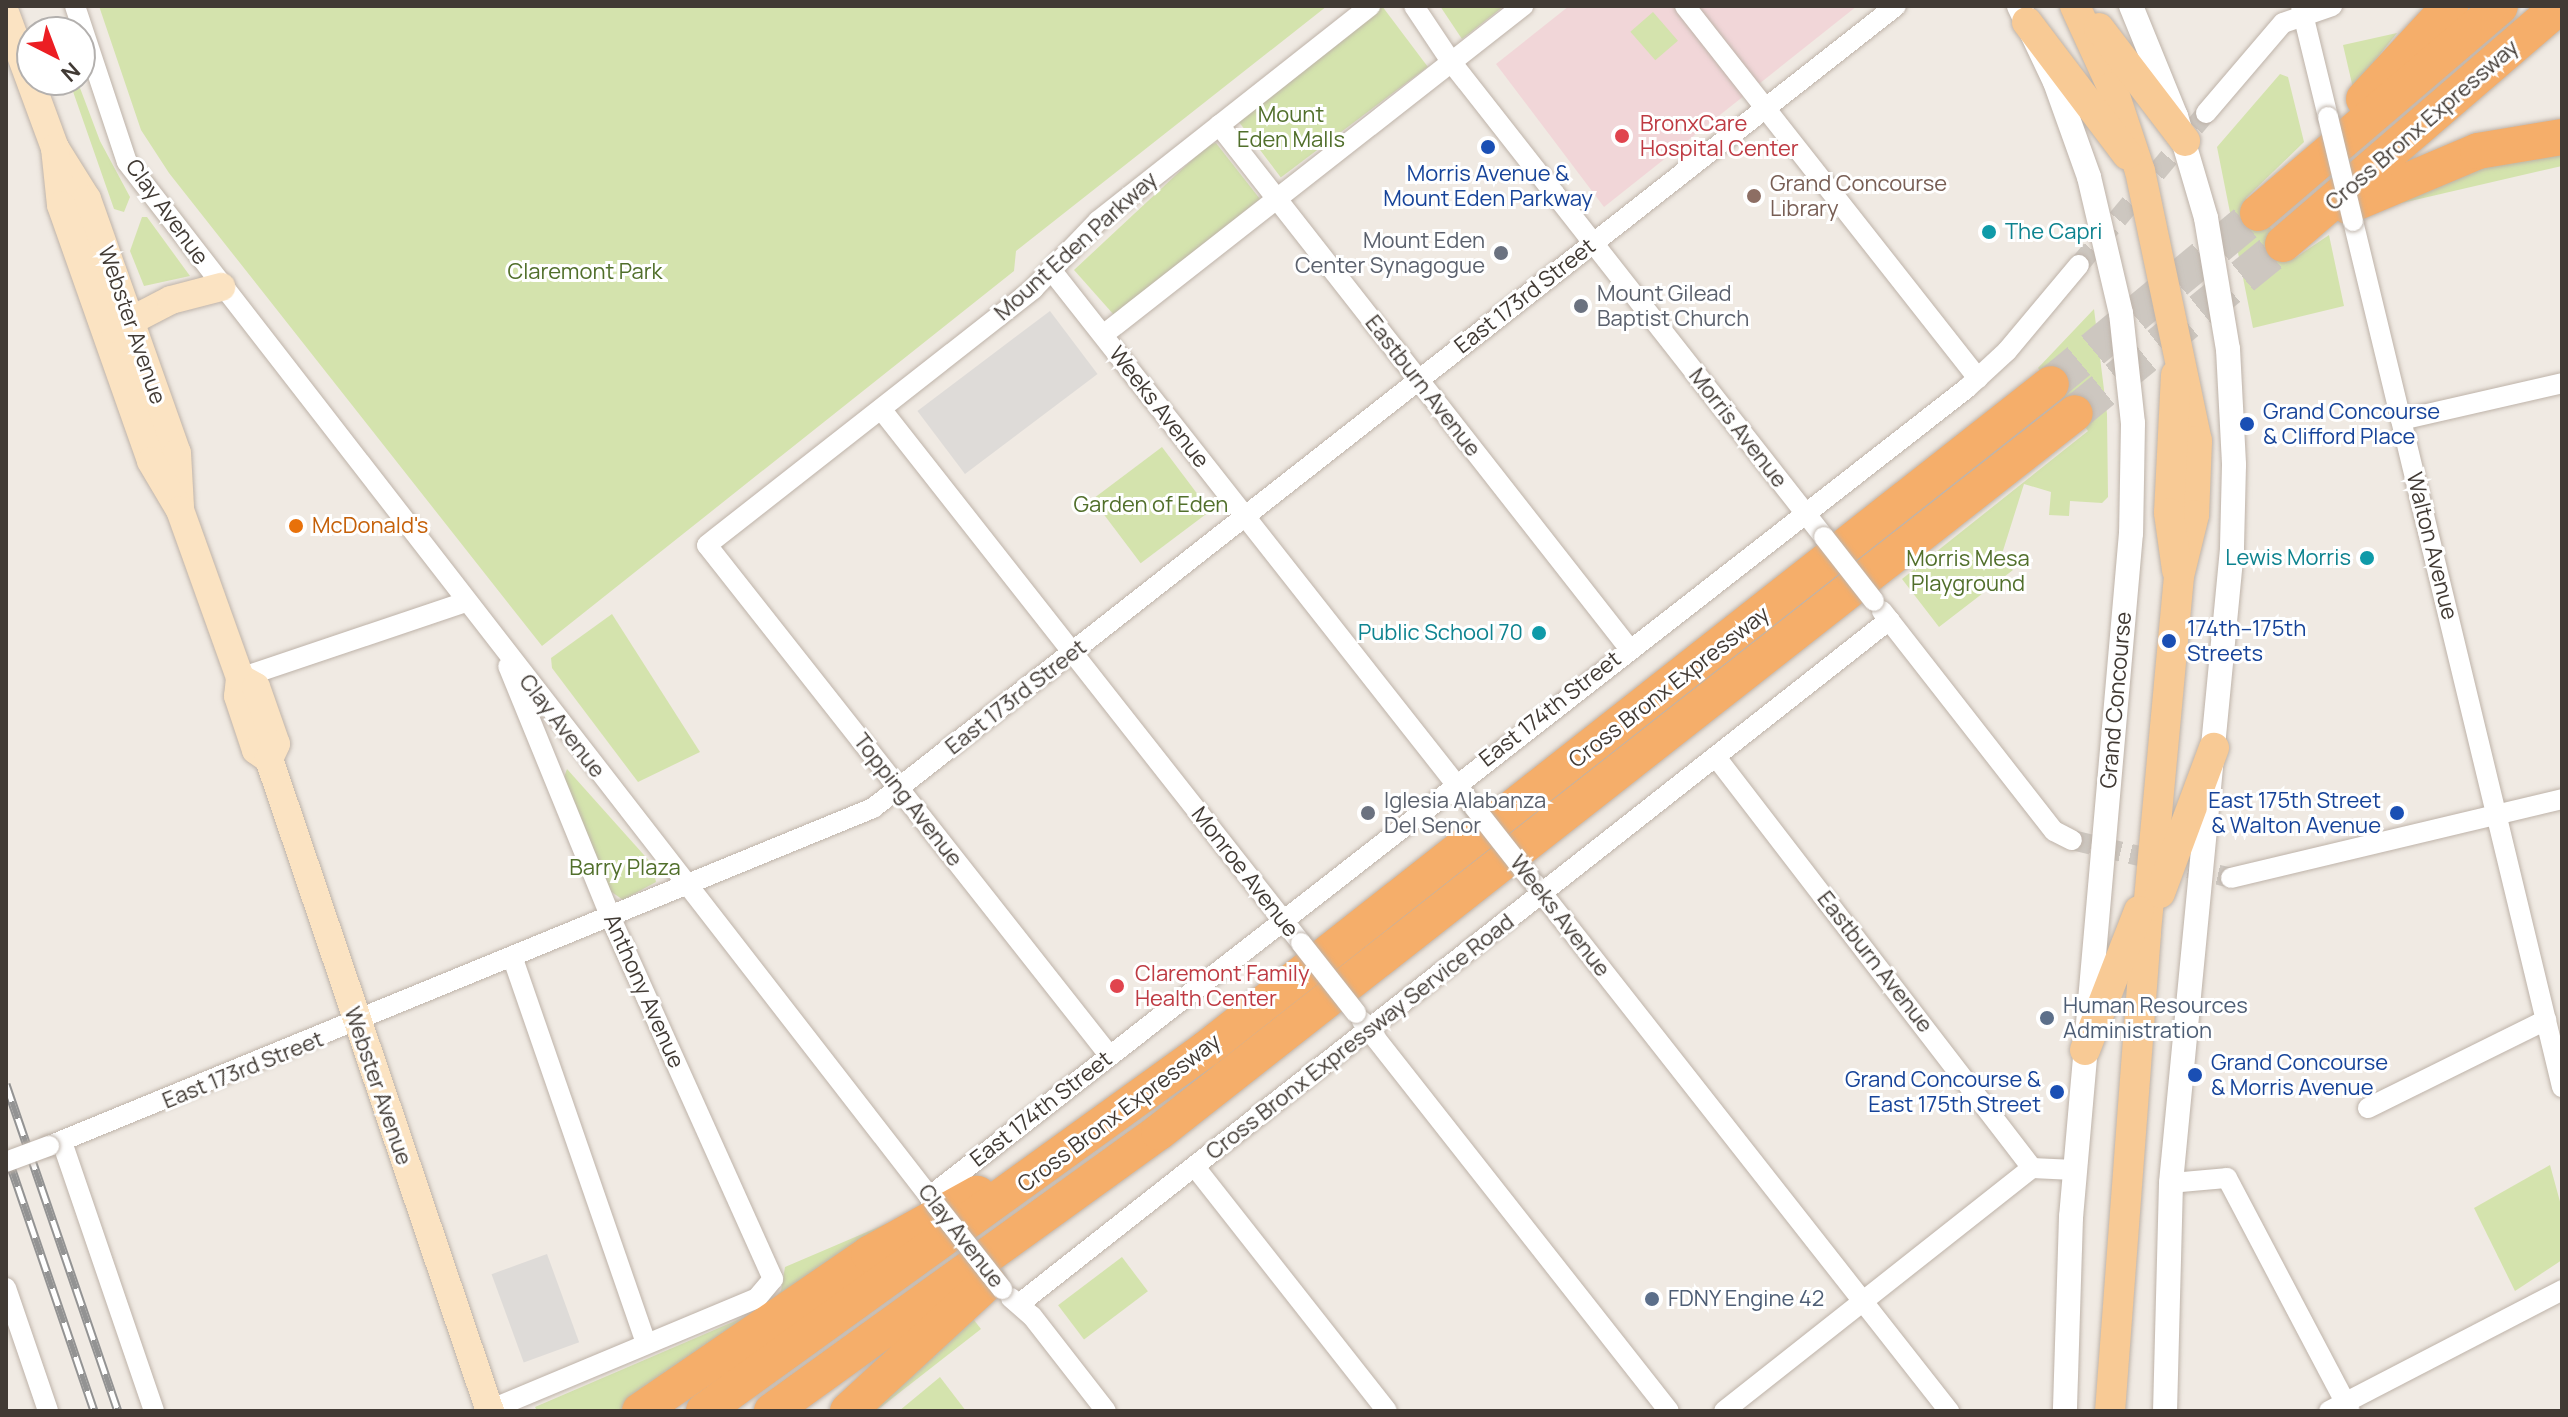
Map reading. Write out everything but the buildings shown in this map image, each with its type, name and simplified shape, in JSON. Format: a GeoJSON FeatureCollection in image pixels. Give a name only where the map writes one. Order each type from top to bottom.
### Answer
{"type":"FeatureCollection","features":[{"type":"Feature","properties":{"kind":"highway"},"geometry":{"type":"LineString","coordinates":[[2333,131],[2450,6]]}},
{"type":"Feature","properties":{"kind":"highway","name":"Cross Bronx Expressway"},"geometry":{"type":"LineString","coordinates":[[2258,213],[2333,131],[2500,6]]}},
{"type":"Feature","properties":{"kind":"highway","name":"Cross Bronx Expressway"},"geometry":{"type":"LineString","coordinates":[[2560,6],[2283,244],[2430,167],[2493,147],[2562,137]]}},
{"type":"Feature","properties":{"kind":"highway","name":"Cross Bronx Expressway"},"geometry":{"type":"LineString","coordinates":[[704,1411],[1043,1172],[1316,965],[2051,384]]}},
{"type":"Feature","properties":{"kind":"highway","name":"Cross Bronx Expressway"},"geometry":{"type":"LineString","coordinates":[[772,1411],[1112,1167],[1412,938],[2075,413]]}},
{"type":"Feature","properties":{"kind":"highway"},"geometry":{"type":"LineString","coordinates":[[848,1411],[1112,1167]]}},
{"type":"Feature","properties":{"kind":"highway"},"geometry":{"type":"LineString","coordinates":[[640,1411],[882,1246],[980,1192],[1043,1172]]}},
{"type":"Feature","properties":{"kind":"main road"},"geometry":{"type":"LineString","coordinates":[[2075,6],[2115,95],[2140,171],[2169,295],[2178,366],[2194,423],[2197,465],[2191,534],[2179,576],[2146,933],[2110,1411]]}},
{"type":"Feature","properties":{"kind":"main road"},"geometry":{"type":"LineString","coordinates":[[2083,6],[2185,141]]}},
{"type":"Feature","properties":{"kind":"main road"},"geometry":{"type":"LineString","coordinates":[[2023,14],[2140,171]]}},
{"type":"Feature","properties":{"kind":"main road","name":"Webster Avenue"},"geometry":{"type":"LineString","coordinates":[[6,15],[55,148],[61,205],[118,327],[151,461],[180,510],[240,678],[256,687],[276,744],[269,759],[489,1411]]}},
{"type":"Feature","properties":{"kind":"main road"},"geometry":{"type":"LineString","coordinates":[[118,327],[171,300],[221,287]]}},
{"type":"Feature","properties":{"kind":"main road"},"geometry":{"type":"LineString","coordinates":[[2146,933],[2214,748]]}},
{"type":"Feature","properties":{"kind":"main road"},"geometry":{"type":"LineString","coordinates":[[2085,1050],[2151,879]]}},
{"type":"Feature","properties":{"kind":"street","name":"Clay Avenue"},"geometry":{"type":"LineString","coordinates":[[75,6],[127,162],[685,887],[1002,1289],[1019,1304],[1106,1411]]}},
{"type":"Feature","properties":{"kind":"street","name":"Mount Eden Parkway"},"geometry":{"type":"LineString","coordinates":[[707,545],[1052,271],[1098,221],[1370,6]]}},
{"type":"Feature","properties":{"kind":"street","name":"Morris Avenue"},"geometry":{"type":"LineString","coordinates":[[1414,6],[1452,63],[2054,831],[2072,840]]}},
{"type":"Feature","properties":{"kind":"street"},"geometry":{"type":"LineString","coordinates":[[1103,335],[1523,6]]}},
{"type":"Feature","properties":{"kind":"street"},"geometry":{"type":"LineString","coordinates":[[1685,6],[1978,379]]}},
{"type":"Feature","properties":{"kind":"street","name":"East 173rd Street"},"geometry":{"type":"LineString","coordinates":[[6,1162],[357,1024],[860,814],[900,789],[1896,6]]}},
{"type":"Feature","properties":{"kind":"street"},"geometry":{"type":"LineString","coordinates":[[2131,6],[2185,141],[2214,258],[2232,402],[2234,521],[2171,1183],[2165,1411]]}},
{"type":"Feature","properties":{"kind":"street"},"geometry":{"type":"LineString","coordinates":[[2206,113],[2277,28],[2302,10],[2332,6]]}},
{"type":"Feature","properties":{"kind":"street","name":"Walton Avenue"},"geometry":{"type":"LineString","coordinates":[[2302,10],[2562,1087]]}},
{"type":"Feature","properties":{"kind":"street","name":"Grand Concourse"},"geometry":{"type":"LineString","coordinates":[[2023,14],[2073,129],[2105,237],[2126,349],[2133,423],[2131,533],[2074,1170],[2065,1411]]}},
{"type":"Feature","properties":{"kind":"street","name":"Eastburn Avenue"},"geometry":{"type":"LineString","coordinates":[[1219,125],[1628,647]]}},
{"type":"Feature","properties":{"kind":"street","name":"East 174th Street"},"geometry":{"type":"LineString","coordinates":[[932,1201],[1109,1055],[1628,647],[1978,379],[2079,265]]}},
{"type":"Feature","properties":{"kind":"street","name":"Weeks Avenue"},"geometry":{"type":"LineString","coordinates":[[1052,271],[1949,1411]]}},
{"type":"Feature","properties":{"kind":"street"},"geometry":{"type":"LineString","coordinates":[[2401,420],[2562,383]]}},
{"type":"Feature","properties":{"kind":"street","name":"Monroe Avenue"},"geometry":{"type":"LineString","coordinates":[[881,409],[1669,1411]]}},
{"type":"Feature","properties":{"kind":"street","name":"Topping Avenue"},"geometry":{"type":"LineString","coordinates":[[707,545],[1109,1055]]}},
{"type":"Feature","properties":{"kind":"street"},"geometry":{"type":"LineString","coordinates":[[240,678],[466,602]]}},
{"type":"Feature","properties":{"kind":"street","name":"Cross Bronx Expressway Service Road"},"geometry":{"type":"LineString","coordinates":[[1019,1304],[1370,1030],[1536,885],[1716,757],[1889,620]]}},
{"type":"Feature","properties":{"kind":"street","name":"Anthony Avenue"},"geometry":{"type":"LineString","coordinates":[[501,648],[611,918],[770,1267],[771,1287],[757,1298],[646,1343]]}},
{"type":"Feature","properties":{"kind":"street","name":"Eastburn Avenue"},"geometry":{"type":"LineString","coordinates":[[1716,757],[2032,1168]]}},
{"type":"Feature","properties":{"kind":"street"},"geometry":{"type":"LineString","coordinates":[[2231,878],[2562,799]]}},
{"type":"Feature","properties":{"kind":"street"},"geometry":{"type":"LineString","coordinates":[[489,1411],[646,1343],[513,959]]}},
{"type":"Feature","properties":{"kind":"street"},"geometry":{"type":"LineString","coordinates":[[2368,1108],[2546,1020]]}},
{"type":"Feature","properties":{"kind":"street"},"geometry":{"type":"LineString","coordinates":[[56,1144],[154,1411]]}},
{"type":"Feature","properties":{"kind":"street"},"geometry":{"type":"LineString","coordinates":[[1195,1167],[1387,1411]]}},
{"type":"Feature","properties":{"kind":"street"},"geometry":{"type":"LineString","coordinates":[[1724,1411],[2032,1168],[2074,1170]]}},
{"type":"Feature","properties":{"kind":"street"},"geometry":{"type":"LineString","coordinates":[[2171,1183],[2227,1178],[2342,1408],[2562,1290]]}},
{"type":"Feature","properties":{"kind":"street"},"geometry":{"type":"LineString","coordinates":[[6,1288],[48,1411]]}},
{"type":"Feature","properties":{"kind":"shaded area","name":"BronxCare Hospital Center"},"geometry":{"type":"Polygon","coordinates":[[[1569,6],[1857,6],[1604,207],[1496,64],[1569,6]]]}},
{"type":"Feature","properties":{"kind":"shaded area"},"geometry":{"type":"Polygon","coordinates":[[[1050,311],[1098,374],[965,474],[917,411],[1050,311]]]}},
{"type":"Feature","properties":{"kind":"shaded area"},"geometry":{"type":"Polygon","coordinates":[[[547,1254],[579,1342],[524,1363],[492,1274],[547,1254]]]}},
{"type":"Feature","properties":{"kind":"green space","name":"Claremont Park"},"geometry":{"type":"Polygon","coordinates":[[[99,6],[1327,6],[1016,251],[1014,271],[542,646],[169,173],[141,130],[99,6]]]}},
{"type":"Feature","properties":{"kind":"green space","name":"Mount Eden Malls"},"geometry":{"type":"Polygon","coordinates":[[[1382,6],[1428,67],[1281,177],[1235,117],[1382,6]]]}},
{"type":"Feature","properties":{"kind":"green space"},"geometry":{"type":"Polygon","coordinates":[[[1440,6],[1504,6],[1462,39],[1440,6]]]}},
{"type":"Feature","properties":{"kind":"green space"},"geometry":{"type":"Polygon","coordinates":[[[1653,12],[1678,41],[1655,60],[1630,32],[1653,12]]]}},
{"type":"Feature","properties":{"kind":"green space"},"geometry":{"type":"Polygon","coordinates":[[[2397,33],[2353,88],[2343,45],[2397,33]]]}},
{"type":"Feature","properties":{"kind":"green space"},"geometry":{"type":"Polygon","coordinates":[[[2280,74],[2288,77],[2304,142],[2246,198],[2295,258],[2329,235],[2344,306],[2253,328],[2217,147],[2280,74]]]}},
{"type":"Feature","properties":{"kind":"green space"},"geometry":{"type":"Polygon","coordinates":[[[75,96],[83,96],[100,141],[130,197],[124,212],[114,209],[75,96]]]}},
{"type":"Feature","properties":{"kind":"green space","name":"Mount Eden Malls"},"geometry":{"type":"Polygon","coordinates":[[[1216,143],[1260,199],[1114,315],[1074,270],[1208,145],[1216,143]]]}},
{"type":"Feature","properties":{"kind":"green space"},"geometry":{"type":"Polygon","coordinates":[[[2562,152],[2562,166],[2376,209],[2433,176],[2562,152]]]}},
{"type":"Feature","properties":{"kind":"green space"},"geometry":{"type":"Polygon","coordinates":[[[142,217],[147,217],[190,276],[144,286],[130,251],[142,217]]]}},
{"type":"Feature","properties":{"kind":"green space","name":"Morris Mesa Playground"},"geometry":{"type":"Polygon","coordinates":[[[2094,309],[2107,414],[2108,497],[2102,503],[2070,501],[2069,516],[2049,515],[2051,492],[2024,484],[2001,557],[2013,570],[1939,627],[1902,579],[2088,431],[2038,368],[2094,309]]]}},
{"type":"Feature","properties":{"kind":"green space","name":"Garden of Eden"},"geometry":{"type":"Polygon","coordinates":[[[1162,447],[1210,511],[1141,563],[1093,499],[1162,447]]]}},
{"type":"Feature","properties":{"kind":"green space"},"geometry":{"type":"Polygon","coordinates":[[[612,614],[700,752],[638,782],[552,668],[551,658],[612,614]]]}},
{"type":"Feature","properties":{"kind":"green space","name":"Barry Plaza"},"geometry":{"type":"Polygon","coordinates":[[[567,769],[652,864],[656,882],[623,900],[609,890],[563,780],[567,769]]]}},
{"type":"Feature","properties":{"kind":"green space"},"geometry":{"type":"Polygon","coordinates":[[[2550,1165],[2562,1209],[2562,1260],[2515,1291],[2474,1208],[2550,1165]]]}},
{"type":"Feature","properties":{"kind":"green space"},"geometry":{"type":"Polygon","coordinates":[[[902,1217],[618,1411],[537,1411],[535,1407],[763,1309],[781,1291],[785,1267],[902,1217]]]}},
{"type":"Feature","properties":{"kind":"green space"},"geometry":{"type":"Polygon","coordinates":[[[1122,1257],[1148,1291],[1084,1339],[1058,1305],[1122,1257]]]}},
{"type":"Feature","properties":{"kind":"green space"},"geometry":{"type":"Polygon","coordinates":[[[970,1315],[981,1329],[876,1411],[862,1411],[970,1315]]]}},
{"type":"Feature","properties":{"kind":"green space"},"geometry":{"type":"Polygon","coordinates":[[[940,1377],[966,1411],[899,1411],[940,1377]]]}},
{"type":"Feature","properties":{"kind":"tunnel"},"geometry":{"type":"LineString","coordinates":[[2079,265],[2206,113]]}},
{"type":"Feature","properties":{"kind":"tunnel"},"geometry":{"type":"LineString","coordinates":[[2051,384],[2258,213]]}},
{"type":"Feature","properties":{"kind":"tunnel"},"geometry":{"type":"LineString","coordinates":[[2075,413],[2283,244]]}},
{"type":"Feature","properties":{"kind":"tunnel"},"geometry":{"type":"LineString","coordinates":[[2072,840],[2231,878]]}},
{"type":"Feature","properties":{"kind":"railway"},"geometry":{"type":"LineString","coordinates":[[6,1084],[118,1411]]}},
{"type":"Feature","properties":{"kind":"railway"},"geometry":{"type":"LineString","coordinates":[[6,1152],[94,1411]]}},
{"type":"Feature","properties":{"kind":"place","name":"BronxCare Hospital Center"},"geometry":{"type":"Point","coordinates":[1622,136]}},
{"type":"Feature","properties":{"kind":"place","name":"Morris Avenue & Mount Eden Parkway"},"geometry":{"type":"Point","coordinates":[1488,147]}},
{"type":"Feature","properties":{"kind":"place","name":"Grand Concourse Library"},"geometry":{"type":"Point","coordinates":[1754,196]}},
{"type":"Feature","properties":{"kind":"place","name":"The Capri"},"geometry":{"type":"Point","coordinates":[1989,232]}},
{"type":"Feature","properties":{"kind":"place","name":"Mount Eden Center Synagogue"},"geometry":{"type":"Point","coordinates":[1501,253]}},
{"type":"Feature","properties":{"kind":"place","name":"Mount Gilead Baptist Church"},"geometry":{"type":"Point","coordinates":[1581,306]}},
{"type":"Feature","properties":{"kind":"place","name":"Grand Concourse & Clifford Place"},"geometry":{"type":"Point","coordinates":[2247,424]}},
{"type":"Feature","properties":{"kind":"place","name":"McDonald's"},"geometry":{"type":"Point","coordinates":[296,526]}},
{"type":"Feature","properties":{"kind":"place","name":"Lewis Morris"},"geometry":{"type":"Point","coordinates":[2367,558]}},
{"type":"Feature","properties":{"kind":"place","name":"Public School 70"},"geometry":{"type":"Point","coordinates":[1539,633]}},
{"type":"Feature","properties":{"kind":"place","name":"174th–175th Streets"},"geometry":{"type":"Point","coordinates":[2169,641]}},
{"type":"Feature","properties":{"kind":"place","name":"Iglesia Alabanza Del Senor"},"geometry":{"type":"Point","coordinates":[1368,813]}},
{"type":"Feature","properties":{"kind":"place","name":"East 175th Street & Walton Avenue"},"geometry":{"type":"Point","coordinates":[2397,813]}},
{"type":"Feature","properties":{"kind":"place","name":"Claremont Family Health Center"},"geometry":{"type":"Point","coordinates":[1117,986]}},
{"type":"Feature","properties":{"kind":"place","name":"Human Resources Administration"},"geometry":{"type":"Point","coordinates":[2047,1018]}},
{"type":"Feature","properties":{"kind":"place","name":"Grand Concourse & Morris Avenue"},"geometry":{"type":"Point","coordinates":[2195,1075]}},
{"type":"Feature","properties":{"kind":"place","name":"Grand Concourse & East 175th Street"},"geometry":{"type":"Point","coordinates":[2057,1092]}},
{"type":"Feature","properties":{"kind":"place","name":"FDNY Engine 42"},"geometry":{"type":"Point","coordinates":[1652,1299]}}]}
